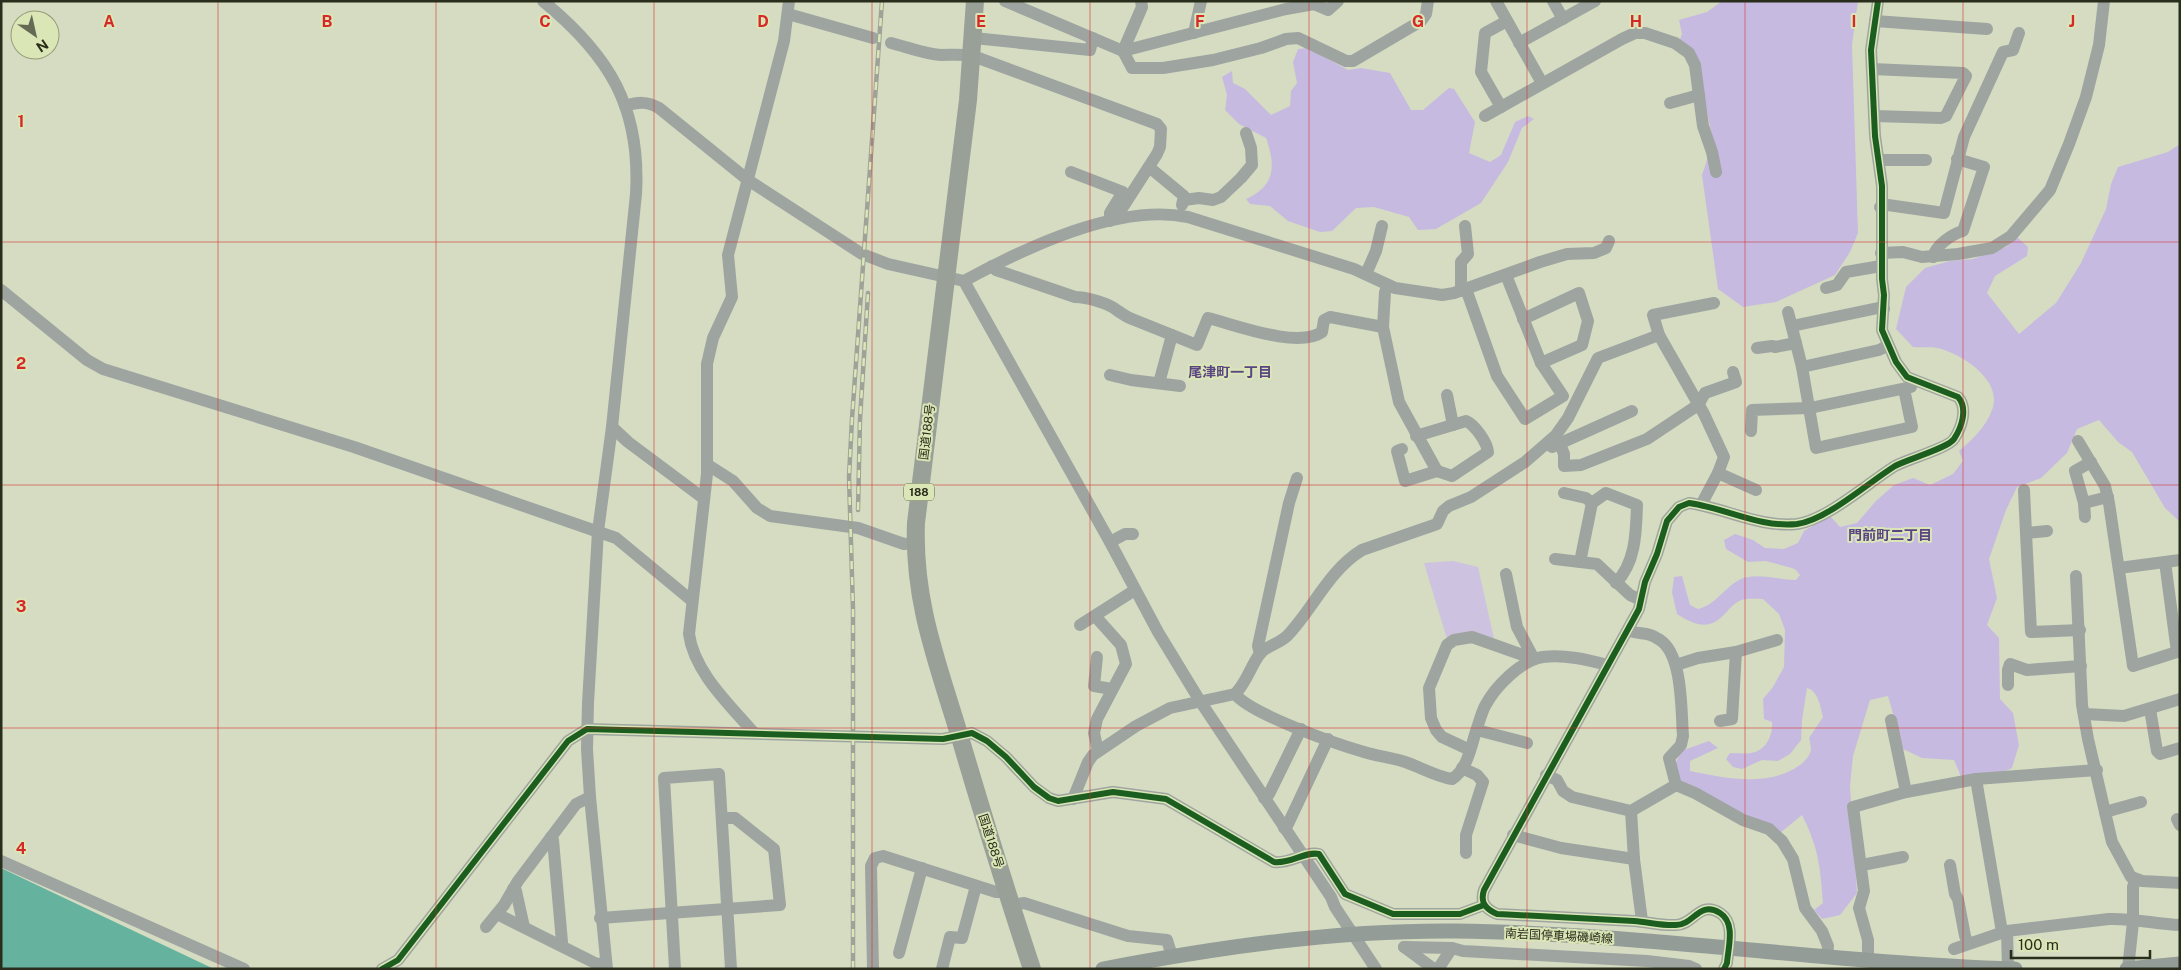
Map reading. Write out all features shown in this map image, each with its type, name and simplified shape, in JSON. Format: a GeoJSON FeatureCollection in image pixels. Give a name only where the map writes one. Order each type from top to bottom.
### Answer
{"type":"FeatureCollection","features":[{"type":"Feature","properties":{"kind":"highway","name":"国道188号"},"geometry":{"type":"LineString","coordinates":[[975,1],[955,279],[916,524],[916,574],[921,604],[982,816],[1032,969]]}},
{"type":"Feature","properties":{"kind":"main road","name":"南岩国停車場磯崎線"},"geometry":{"type":"LineString","coordinates":[[1103,969],[1172,956],[1302,938],[1353,934],[1455,931],[1598,937],[1827,958],[2015,969]]}},
{"type":"Feature","properties":{"kind":"main road"},"geometry":{"type":"LineString","coordinates":[[2128,969],[2180,964]]}},
{"type":"Feature","properties":{"kind":"street"},"geometry":{"type":"LineString","coordinates":[[497,914],[597,964],[607,966],[600,918],[590,797],[587,729],[598,531],[612,427],[637,177],[632,128],[615,81],[597,53],[575,28],[543,1]]}},
{"type":"Feature","properties":{"kind":"street"},"geometry":{"type":"LineString","coordinates":[[1005,1],[1123,51],[1286,9],[1314,4],[1328,10],[1338,1]]}},
{"type":"Feature","properties":{"kind":"street"},"geometry":{"type":"LineString","coordinates":[[1123,51],[1142,6],[1141,1]]}},
{"type":"Feature","properties":{"kind":"street"},"geometry":{"type":"LineString","coordinates":[[1194,33],[1201,1]]}},
{"type":"Feature","properties":{"kind":"street"},"geometry":{"type":"LineString","coordinates":[[1123,51],[1132,68],[1163,68],[1213,60],[1261,48],[1286,39],[1298,38],[1346,61],[1353,61],[1421,21],[1426,14],[1428,1]]}},
{"type":"Feature","properties":{"kind":"street"},"geometry":{"type":"LineString","coordinates":[[1496,1],[1542,84]]}},
{"type":"Feature","properties":{"kind":"street"},"geometry":{"type":"LineString","coordinates":[[1553,1],[1563,19]]}},
{"type":"Feature","properties":{"kind":"street"},"geometry":{"type":"LineString","coordinates":[[1519,43],[1595,1]]}},
{"type":"Feature","properties":{"kind":"street"},"geometry":{"type":"LineString","coordinates":[[1724,969],[1728,948],[1729,925],[1725,916],[1711,909],[1700,911],[1688,921],[1677,926],[1642,922],[1497,914],[1484,905],[1481,897],[1546,775],[1639,609],[1645,582],[1657,554],[1667,521],[1679,507],[1689,503],[1778,525],[1800,523],[1813,519],[1909,459],[1947,445],[1953,440],[1961,422],[1964,408],[1958,397],[1907,377],[1900,370],[1882,330],[1884,309],[1880,206],[1882,186],[1875,136],[1871,50],[1878,1]]}},
{"type":"Feature","properties":{"kind":"street"},"geometry":{"type":"LineString","coordinates":[[1826,288],[1837,285],[1846,272],[1903,252],[1922,257],[1933,257],[1992,248],[2011,236],[2050,190],[2086,97],[2099,45],[2104,1]]}},
{"type":"Feature","properties":{"kind":"street"},"geometry":{"type":"LineString","coordinates":[[754,733],[699,667],[692,652],[688,634],[708,465],[707,364],[713,338],[732,297],[728,256],[784,41],[789,8],[873,38]]}},
{"type":"Feature","properties":{"kind":"street"},"geometry":{"type":"LineString","coordinates":[[1501,107],[1481,72],[1480,64],[1485,33],[1507,21]]}},
{"type":"Feature","properties":{"kind":"street"},"geometry":{"type":"LineString","coordinates":[[1875,21],[1987,29]]}},
{"type":"Feature","properties":{"kind":"street"},"geometry":{"type":"LineString","coordinates":[[1880,206],[1944,213],[1964,137],[2003,52],[2013,50],[2019,32]]}},
{"type":"Feature","properties":{"kind":"street"},"geometry":{"type":"LineString","coordinates":[[1485,116],[1622,39],[1635,33],[1644,33],[1675,42],[1689,53],[1695,65],[1703,126],[1712,152],[1716,172]]}},
{"type":"Feature","properties":{"kind":"street"},"geometry":{"type":"LineString","coordinates":[[891,43],[940,55],[959,53],[973,47],[1090,50],[1093,38]]}},
{"type":"Feature","properties":{"kind":"street"},"geometry":{"type":"LineString","coordinates":[[973,47],[1157,124],[1161,129],[1160,147],[1115,219]]}},
{"type":"Feature","properties":{"kind":"street"},"geometry":{"type":"LineString","coordinates":[[1872,69],[1963,73],[1966,76],[1946,116],[1941,118],[1875,116]]}},
{"type":"Feature","properties":{"kind":"street"},"geometry":{"type":"LineString","coordinates":[[1670,103],[1699,95]]}},
{"type":"Feature","properties":{"kind":"street"},"geometry":{"type":"LineString","coordinates":[[625,106],[642,102],[659,108],[748,180],[862,254],[888,264],[955,279],[992,266],[1020,252],[1115,219],[1130,216],[1178,216],[1282,246],[1366,274],[1395,288],[1442,295],[1463,290],[1567,254],[1594,253],[1606,248],[1609,241]]}},
{"type":"Feature","properties":{"kind":"street"},"geometry":{"type":"LineString","coordinates":[[1184,200],[1199,198],[1213,200],[1222,197],[1241,178],[1252,164],[1251,148],[1246,133]]}},
{"type":"Feature","properties":{"kind":"street"},"geometry":{"type":"LineString","coordinates":[[1933,257],[1934,253],[1948,238],[1963,231],[1984,167],[1957,159]]}},
{"type":"Feature","properties":{"kind":"street"},"geometry":{"type":"LineString","coordinates":[[1879,160],[1926,160]]}},
{"type":"Feature","properties":{"kind":"street"},"geometry":{"type":"LineString","coordinates":[[1149,167],[1184,196],[1178,216]]}},
{"type":"Feature","properties":{"kind":"street"},"geometry":{"type":"LineString","coordinates":[[1071,172],[1123,192],[1110,213],[1115,219]]}},
{"type":"Feature","properties":{"kind":"street"},"geometry":{"type":"LineString","coordinates":[[1366,274],[1376,251],[1382,226]]}},
{"type":"Feature","properties":{"kind":"street"},"geometry":{"type":"LineString","coordinates":[[1465,226],[1468,254],[1461,262],[1463,290],[1497,376],[1525,419],[1563,396],[1541,363],[1506,275]]}},
{"type":"Feature","properties":{"kind":"street"},"geometry":{"type":"LineString","coordinates":[[992,266],[996,270],[1075,297],[1087,298],[1118,310],[1126,317],[1197,345],[1208,318],[1285,338],[1300,339],[1317,336],[1322,332],[1324,320],[1330,318],[1382,327]]}},
{"type":"Feature","properties":{"kind":"street"},"geometry":{"type":"LineString","coordinates":[[955,279],[1110,542],[1158,632],[1200,701],[1376,969]]}},
{"type":"Feature","properties":{"kind":"street"},"geometry":{"type":"LineString","coordinates":[[1388,285],[1385,292],[1382,327],[1398,402],[1437,471]]}},
{"type":"Feature","properties":{"kind":"street"},"geometry":{"type":"LineString","coordinates":[[1,290],[87,360],[103,369],[354,447],[616,538],[691,600]]}},
{"type":"Feature","properties":{"kind":"street"},"geometry":{"type":"LineString","coordinates":[[1522,319],[1579,293],[1588,320],[1582,345],[1541,363]]}},
{"type":"Feature","properties":{"kind":"street"},"geometry":{"type":"LineString","coordinates":[[1701,505],[1718,473],[1724,457],[1698,405],[1659,336],[1653,315],[1714,303]]}},
{"type":"Feature","properties":{"kind":"street"},"geometry":{"type":"LineString","coordinates":[[1792,326],[1878,308],[1884,309]]}},
{"type":"Feature","properties":{"kind":"street"},"geometry":{"type":"LineString","coordinates":[[1788,312],[1802,367],[1816,448],[1912,427],[1904,389]]}},
{"type":"Feature","properties":{"kind":"street"},"geometry":{"type":"LineString","coordinates":[[1159,383],[1172,335]]}},
{"type":"Feature","properties":{"kind":"street"},"geometry":{"type":"LineString","coordinates":[[1072,799],[1088,762],[1098,751],[1152,716],[1170,708],[1234,694],[1242,687],[1260,654],[1285,638],[1337,572],[1353,556],[1362,550],[1437,524],[1443,511],[1448,506],[1471,497],[1526,462],[1556,435],[1568,418],[1598,358],[1659,336]]}},
{"type":"Feature","properties":{"kind":"street"},"geometry":{"type":"LineString","coordinates":[[1757,348],[1772,346],[1776,348],[1796,342]]}},
{"type":"Feature","properties":{"kind":"street"},"geometry":{"type":"LineString","coordinates":[[1802,367],[1879,350],[1888,346]]}},
{"type":"Feature","properties":{"kind":"street"},"geometry":{"type":"LineString","coordinates":[[1560,444],[1564,454],[1564,466],[1581,465],[1647,439],[1698,405],[1705,393],[1736,382],[1737,380],[1733,372]]}},
{"type":"Feature","properties":{"kind":"street"},"geometry":{"type":"LineString","coordinates":[[1110,375],[1180,386]]}},
{"type":"Feature","properties":{"kind":"street"},"geometry":{"type":"LineString","coordinates":[[1751,431],[1752,410],[1810,408],[1904,389],[1915,384],[1918,380]]}},
{"type":"Feature","properties":{"kind":"street"},"geometry":{"type":"LineString","coordinates":[[1448,395],[1453,425]]}},
{"type":"Feature","properties":{"kind":"street"},"geometry":{"type":"LineString","coordinates":[[1543,448],[1560,444],[1632,411]]}},
{"type":"Feature","properties":{"kind":"street"},"geometry":{"type":"LineString","coordinates":[[1402,449],[1397,451],[1405,481],[1437,471],[1452,476],[1488,452],[1487,446],[1471,423],[1466,421],[1416,436]]}},
{"type":"Feature","properties":{"kind":"street"},"geometry":{"type":"LineString","coordinates":[[612,427],[628,442],[687,488],[703,498]]}},
{"type":"Feature","properties":{"kind":"street"},"geometry":{"type":"LineString","coordinates":[[2078,441],[2104,486],[2108,497],[2133,666],[2178,652],[2165,562]]}},
{"type":"Feature","properties":{"kind":"street"},"geometry":{"type":"LineString","coordinates":[[2085,516],[2084,503],[2076,471],[2091,462]]}},
{"type":"Feature","properties":{"kind":"street"},"geometry":{"type":"LineString","coordinates":[[708,465],[734,481],[757,508],[770,516],[858,528],[904,544],[915,543]]}},
{"type":"Feature","properties":{"kind":"street"},"geometry":{"type":"LineString","coordinates":[[1718,473],[1756,490]]}},
{"type":"Feature","properties":{"kind":"street"},"geometry":{"type":"LineString","coordinates":[[1260,654],[1258,646],[1289,503],[1297,478]]}},
{"type":"Feature","properties":{"kind":"street"},"geometry":{"type":"LineString","coordinates":[[2024,490],[2032,632],[2080,630]]}},
{"type":"Feature","properties":{"kind":"street"},"geometry":{"type":"LineString","coordinates":[[1564,493],[1586,498],[1592,503]]}},
{"type":"Feature","properties":{"kind":"street"},"geometry":{"type":"LineString","coordinates":[[1580,562],[1592,503],[1606,493],[1637,505],[1636,541],[1621,577],[1616,582]]}},
{"type":"Feature","properties":{"kind":"street"},"geometry":{"type":"LineString","coordinates":[[2084,503],[2108,497]]}},
{"type":"Feature","properties":{"kind":"street"},"geometry":{"type":"LineString","coordinates":[[2026,533],[2047,531]]}},
{"type":"Feature","properties":{"kind":"street"},"geometry":{"type":"LineString","coordinates":[[1110,542],[1125,534],[1133,534]]}},
{"type":"Feature","properties":{"kind":"street"},"geometry":{"type":"LineString","coordinates":[[1555,559],[1597,564],[1630,595],[1641,600]]}},
{"type":"Feature","properties":{"kind":"street"},"geometry":{"type":"LineString","coordinates":[[2119,568],[2180,560]]}},
{"type":"Feature","properties":{"kind":"street"},"geometry":{"type":"LineString","coordinates":[[1506,574],[1517,627],[1534,659]]}},
{"type":"Feature","properties":{"kind":"street"},"geometry":{"type":"LineString","coordinates":[[2076,576],[2084,714],[2112,842],[2118,857],[2135,880],[2180,883]]}},
{"type":"Feature","properties":{"kind":"street"},"geometry":{"type":"LineString","coordinates":[[1080,625],[1136,590]]}},
{"type":"Feature","properties":{"kind":"street"},"geometry":{"type":"LineString","coordinates":[[1095,616],[1121,645],[1126,664],[1097,719],[1094,733],[1098,751]]}},
{"type":"Feature","properties":{"kind":"street"},"geometry":{"type":"LineString","coordinates":[[1628,630],[1635,634],[1645,632],[1665,643],[1676,665],[1683,736],[1681,744],[1669,758],[1676,785]]}},
{"type":"Feature","properties":{"kind":"street"},"geometry":{"type":"LineString","coordinates":[[1470,750],[1442,737],[1436,730],[1431,718],[1430,682],[1447,645],[1454,640],[1472,637],[1534,659]]}},
{"type":"Feature","properties":{"kind":"street"},"geometry":{"type":"LineString","coordinates":[[1676,665],[1710,655],[1736,652],[1777,640]]}},
{"type":"Feature","properties":{"kind":"street"},"geometry":{"type":"LineString","coordinates":[[1720,721],[1732,719],[1736,652]]}},
{"type":"Feature","properties":{"kind":"street"},"geometry":{"type":"LineString","coordinates":[[1097,657],[1094,686],[1112,689]]}},
{"type":"Feature","properties":{"kind":"street"},"geometry":{"type":"LineString","coordinates":[[1234,694],[1256,710],[1301,729],[1364,752],[1401,760],[1442,777],[1452,779],[1458,775],[1462,768],[1486,705],[1500,685],[1534,659],[1544,657],[1570,658],[1608,665]]}},
{"type":"Feature","properties":{"kind":"street"},"geometry":{"type":"LineString","coordinates":[[2008,685],[2010,664],[2027,670],[2081,666]]}},
{"type":"Feature","properties":{"kind":"street"},"geometry":{"type":"LineString","coordinates":[[2084,714],[2116,717],[2150,709],[2180,699]]}},
{"type":"Feature","properties":{"kind":"street"},"geometry":{"type":"LineString","coordinates":[[2150,709],[2157,752],[2160,754],[2180,748]]}},
{"type":"Feature","properties":{"kind":"street"},"geometry":{"type":"LineString","coordinates":[[1892,720],[1906,792]]}},
{"type":"Feature","properties":{"kind":"street"},"geometry":{"type":"LineString","coordinates":[[382,969],[398,960],[568,741],[587,729],[943,739],[972,733],[987,741],[1006,757],[1034,787],[1049,798],[1058,800],[1072,799],[1113,792],[1166,799],[1274,862],[1284,863],[1303,857],[1311,852],[1319,854],[1346,894],[1393,914],[1460,914],[1475,910],[1484,905]]}},
{"type":"Feature","properties":{"kind":"street"},"geometry":{"type":"LineString","coordinates":[[1264,798],[1269,794],[1301,729]]}},
{"type":"Feature","properties":{"kind":"street"},"geometry":{"type":"LineString","coordinates":[[1476,730],[1527,744]]}},
{"type":"Feature","properties":{"kind":"street"},"geometry":{"type":"LineString","coordinates":[[1284,828],[1288,824],[1328,739]]}},
{"type":"Feature","properties":{"kind":"street"},"geometry":{"type":"LineString","coordinates":[[1462,768],[1477,775],[1483,782],[1466,835],[1466,853]]}},
{"type":"Feature","properties":{"kind":"street"},"geometry":{"type":"LineString","coordinates":[[1868,961],[1868,940],[1859,908],[1864,891],[1853,807],[1906,792],[1976,779],[2097,770]]}},
{"type":"Feature","properties":{"kind":"street"},"geometry":{"type":"LineString","coordinates":[[675,969],[664,778],[718,774],[732,969]]}},
{"type":"Feature","properties":{"kind":"street"},"geometry":{"type":"LineString","coordinates":[[1546,775],[1557,780],[1563,791],[1572,797],[1631,811],[1676,785]]}},
{"type":"Feature","properties":{"kind":"street"},"geometry":{"type":"LineString","coordinates":[[1976,779],[2005,931],[2008,968]]}},
{"type":"Feature","properties":{"kind":"street"},"geometry":{"type":"LineString","coordinates":[[1676,785],[1695,793],[1743,820],[1769,829],[1782,841],[1793,859],[1805,908],[1822,931],[1828,946],[1827,958]]}},
{"type":"Feature","properties":{"kind":"street"},"geometry":{"type":"LineString","coordinates":[[486,927],[576,804],[590,797]]}},
{"type":"Feature","properties":{"kind":"street"},"geometry":{"type":"LineString","coordinates":[[2105,812],[2141,802]]}},
{"type":"Feature","properties":{"kind":"street"},"geometry":{"type":"LineString","coordinates":[[1631,811],[1634,859],[1642,922]]}},
{"type":"Feature","properties":{"kind":"street"},"geometry":{"type":"LineString","coordinates":[[600,918],[671,911],[780,905],[774,848],[735,818],[722,818]]}},
{"type":"Feature","properties":{"kind":"street"},"geometry":{"type":"LineString","coordinates":[[1513,836],[1561,848],[1634,859]]}},
{"type":"Feature","properties":{"kind":"street"},"geometry":{"type":"LineString","coordinates":[[551,837],[553,840],[562,942],[560,945]]}},
{"type":"Feature","properties":{"kind":"street"},"geometry":{"type":"LineString","coordinates":[[873,969],[871,866],[875,858],[883,856],[1128,936],[1167,940],[1172,956]]}},
{"type":"Feature","properties":{"kind":"street"},"geometry":{"type":"LineString","coordinates":[[1862,865],[1903,857]]}},
{"type":"Feature","properties":{"kind":"street"},"geometry":{"type":"LineString","coordinates":[[1,861],[244,969]]}},
{"type":"Feature","properties":{"kind":"street"},"geometry":{"type":"LineString","coordinates":[[1950,865],[1955,894],[1958,899],[1968,943]]}},
{"type":"Feature","properties":{"kind":"street"},"geometry":{"type":"LineString","coordinates":[[900,953],[922,868]]}},
{"type":"Feature","properties":{"kind":"street"},"geometry":{"type":"LineString","coordinates":[[2128,969],[2135,880]]}},
{"type":"Feature","properties":{"kind":"street"},"geometry":{"type":"LineString","coordinates":[[942,969],[950,937],[962,938],[976,886]]}},
{"type":"Feature","properties":{"kind":"street"},"geometry":{"type":"LineString","coordinates":[[514,888],[524,927]]}},
{"type":"Feature","properties":{"kind":"street"},"geometry":{"type":"LineString","coordinates":[[1954,949],[2005,931],[2109,919],[2180,925]]}},
{"type":"Feature","properties":{"kind":"street"},"geometry":{"type":"LineString","coordinates":[[1434,969],[1404,947],[1452,948],[1463,951],[1646,961],[1689,966],[1696,969]]}},
{"type":"Feature","properties":{"kind":"street"},"geometry":{"type":"LineString","coordinates":[[1438,969],[1452,948]]}},
{"type":"Feature","properties":{"kind":"shaded area"},"geometry":{"type":"Polygon","coordinates":[[[1722,1],[1858,1],[1852,45],[1858,233],[1850,252],[1835,275],[1776,302],[1743,307],[1718,289],[1702,175],[1713,142],[1698,64],[1678,44],[1682,34],[1679,20],[1707,12],[1722,1]]]}},
{"type":"Feature","properties":{"kind":"shaded area"},"geometry":{"type":"Polygon","coordinates":[[[1308,48],[1348,70],[1361,68],[1390,73],[1411,110],[1423,110],[1449,88],[1454,89],[1475,122],[1469,153],[1490,162],[1501,155],[1515,122],[1528,116],[1534,119],[1522,128],[1508,162],[1481,203],[1436,229],[1418,230],[1409,217],[1374,207],[1356,208],[1332,231],[1320,232],[1288,221],[1270,206],[1250,204],[1246,199],[1256,194],[1268,181],[1271,174],[1271,158],[1266,138],[1239,124],[1225,110],[1227,95],[1222,77],[1232,71],[1233,83],[1245,89],[1271,115],[1290,106],[1291,91],[1297,83],[1293,62],[1298,49],[1308,48]]]}},
{"type":"Feature","properties":{"kind":"shaded area"},"geometry":{"type":"Polygon","coordinates":[[[2180,144],[2180,522],[2165,508],[2132,452],[2118,442],[2099,420],[2077,429],[2067,453],[2041,478],[2017,487],[2006,510],[1989,559],[1997,598],[1987,625],[1999,638],[2000,699],[2013,713],[2019,745],[2012,768],[1996,775],[1962,779],[1954,760],[1922,758],[1903,749],[1888,696],[1870,700],[1853,756],[1850,786],[1857,893],[1840,915],[1822,919],[1814,910],[1823,903],[1818,858],[1802,815],[1780,833],[1684,785],[1676,774],[1675,765],[1681,751],[1709,741],[1718,748],[1690,761],[1690,771],[1746,779],[1774,777],[1788,772],[1802,764],[1807,759],[1811,750],[1809,738],[1823,717],[1818,699],[1814,692],[1807,688],[1801,740],[1790,754],[1778,761],[1762,760],[1742,769],[1733,767],[1726,759],[1730,753],[1756,752],[1768,742],[1770,737],[1772,722],[1764,719],[1763,699],[1773,687],[1784,667],[1785,630],[1779,614],[1763,599],[1739,601],[1713,623],[1702,625],[1687,620],[1677,614],[1672,592],[1674,577],[1682,576],[1690,605],[1698,609],[1711,603],[1741,579],[1759,576],[1796,580],[1800,575],[1795,569],[1766,561],[1748,562],[1726,549],[1724,540],[1735,534],[1753,540],[1765,548],[1784,549],[1798,543],[1804,531],[1830,516],[1840,527],[1857,523],[1876,501],[1894,485],[1913,478],[1930,485],[1953,474],[1963,461],[1959,451],[1978,433],[1992,410],[1994,400],[1992,390],[1980,372],[1962,358],[1940,349],[1913,347],[1896,329],[1906,287],[1925,268],[1950,261],[1973,259],[2006,247],[2017,237],[2028,247],[2027,256],[1995,276],[1987,293],[2019,334],[2056,303],[2081,263],[2106,209],[2111,184],[2118,167],[2168,152],[2180,144]]]}},
{"type":"Feature","properties":{"kind":"shaded area"},"geometry":{"type":"Polygon","coordinates":[[[1453,561],[1478,567],[1495,643],[1447,639],[1424,563],[1453,561]]]}},
{"type":"Feature","properties":{"kind":"water"},"geometry":{"type":"Polygon","coordinates":[[[1,868],[214,969],[1,969],[1,868]]]}},
{"type":"Feature","properties":{"kind":"railway"},"geometry":{"type":"LineString","coordinates":[[853,969],[853,609],[849,477],[882,1]]}},
{"type":"Feature","properties":{"kind":"railway"},"geometry":{"type":"LineString","coordinates":[[858,510],[860,419],[868,293]]}},
{"type":"Feature","properties":{"kind":"cycle path"},"geometry":{"type":"LineString","coordinates":[[1724,969],[1727,963],[1730,929],[1725,917],[1713,910],[1707,909],[1702,911],[1688,921],[1676,925],[1497,914],[1489,910],[1485,905],[1483,894],[1639,609],[1645,582],[1657,554],[1667,521],[1679,507],[1689,503],[1770,523],[1797,524],[1809,521],[1848,500],[1895,466],[1944,446],[1954,439],[1959,429],[1963,418],[1963,407],[1958,397],[1907,377],[1896,362],[1882,330],[1884,295],[1882,279],[1882,186],[1875,136],[1871,50],[1878,1]]}},
{"type":"Feature","properties":{"kind":"cycle path"},"geometry":{"type":"LineString","coordinates":[[382,969],[398,960],[568,741],[587,729],[943,739],[972,733],[987,741],[1006,757],[1034,787],[1049,798],[1058,801],[1113,792],[1166,799],[1274,862],[1286,861],[1308,854],[1319,854],[1345,894],[1393,914],[1460,914],[1484,905]]}},
{"type":"Feature","properties":{"kind":"district","name":"尾津町一丁目"},"geometry":{"type":"Point","coordinates":[1230,372]}},
{"type":"Feature","properties":{"kind":"district","name":"門前町二丁目"},"geometry":{"type":"Point","coordinates":[1890,535]}}]}
